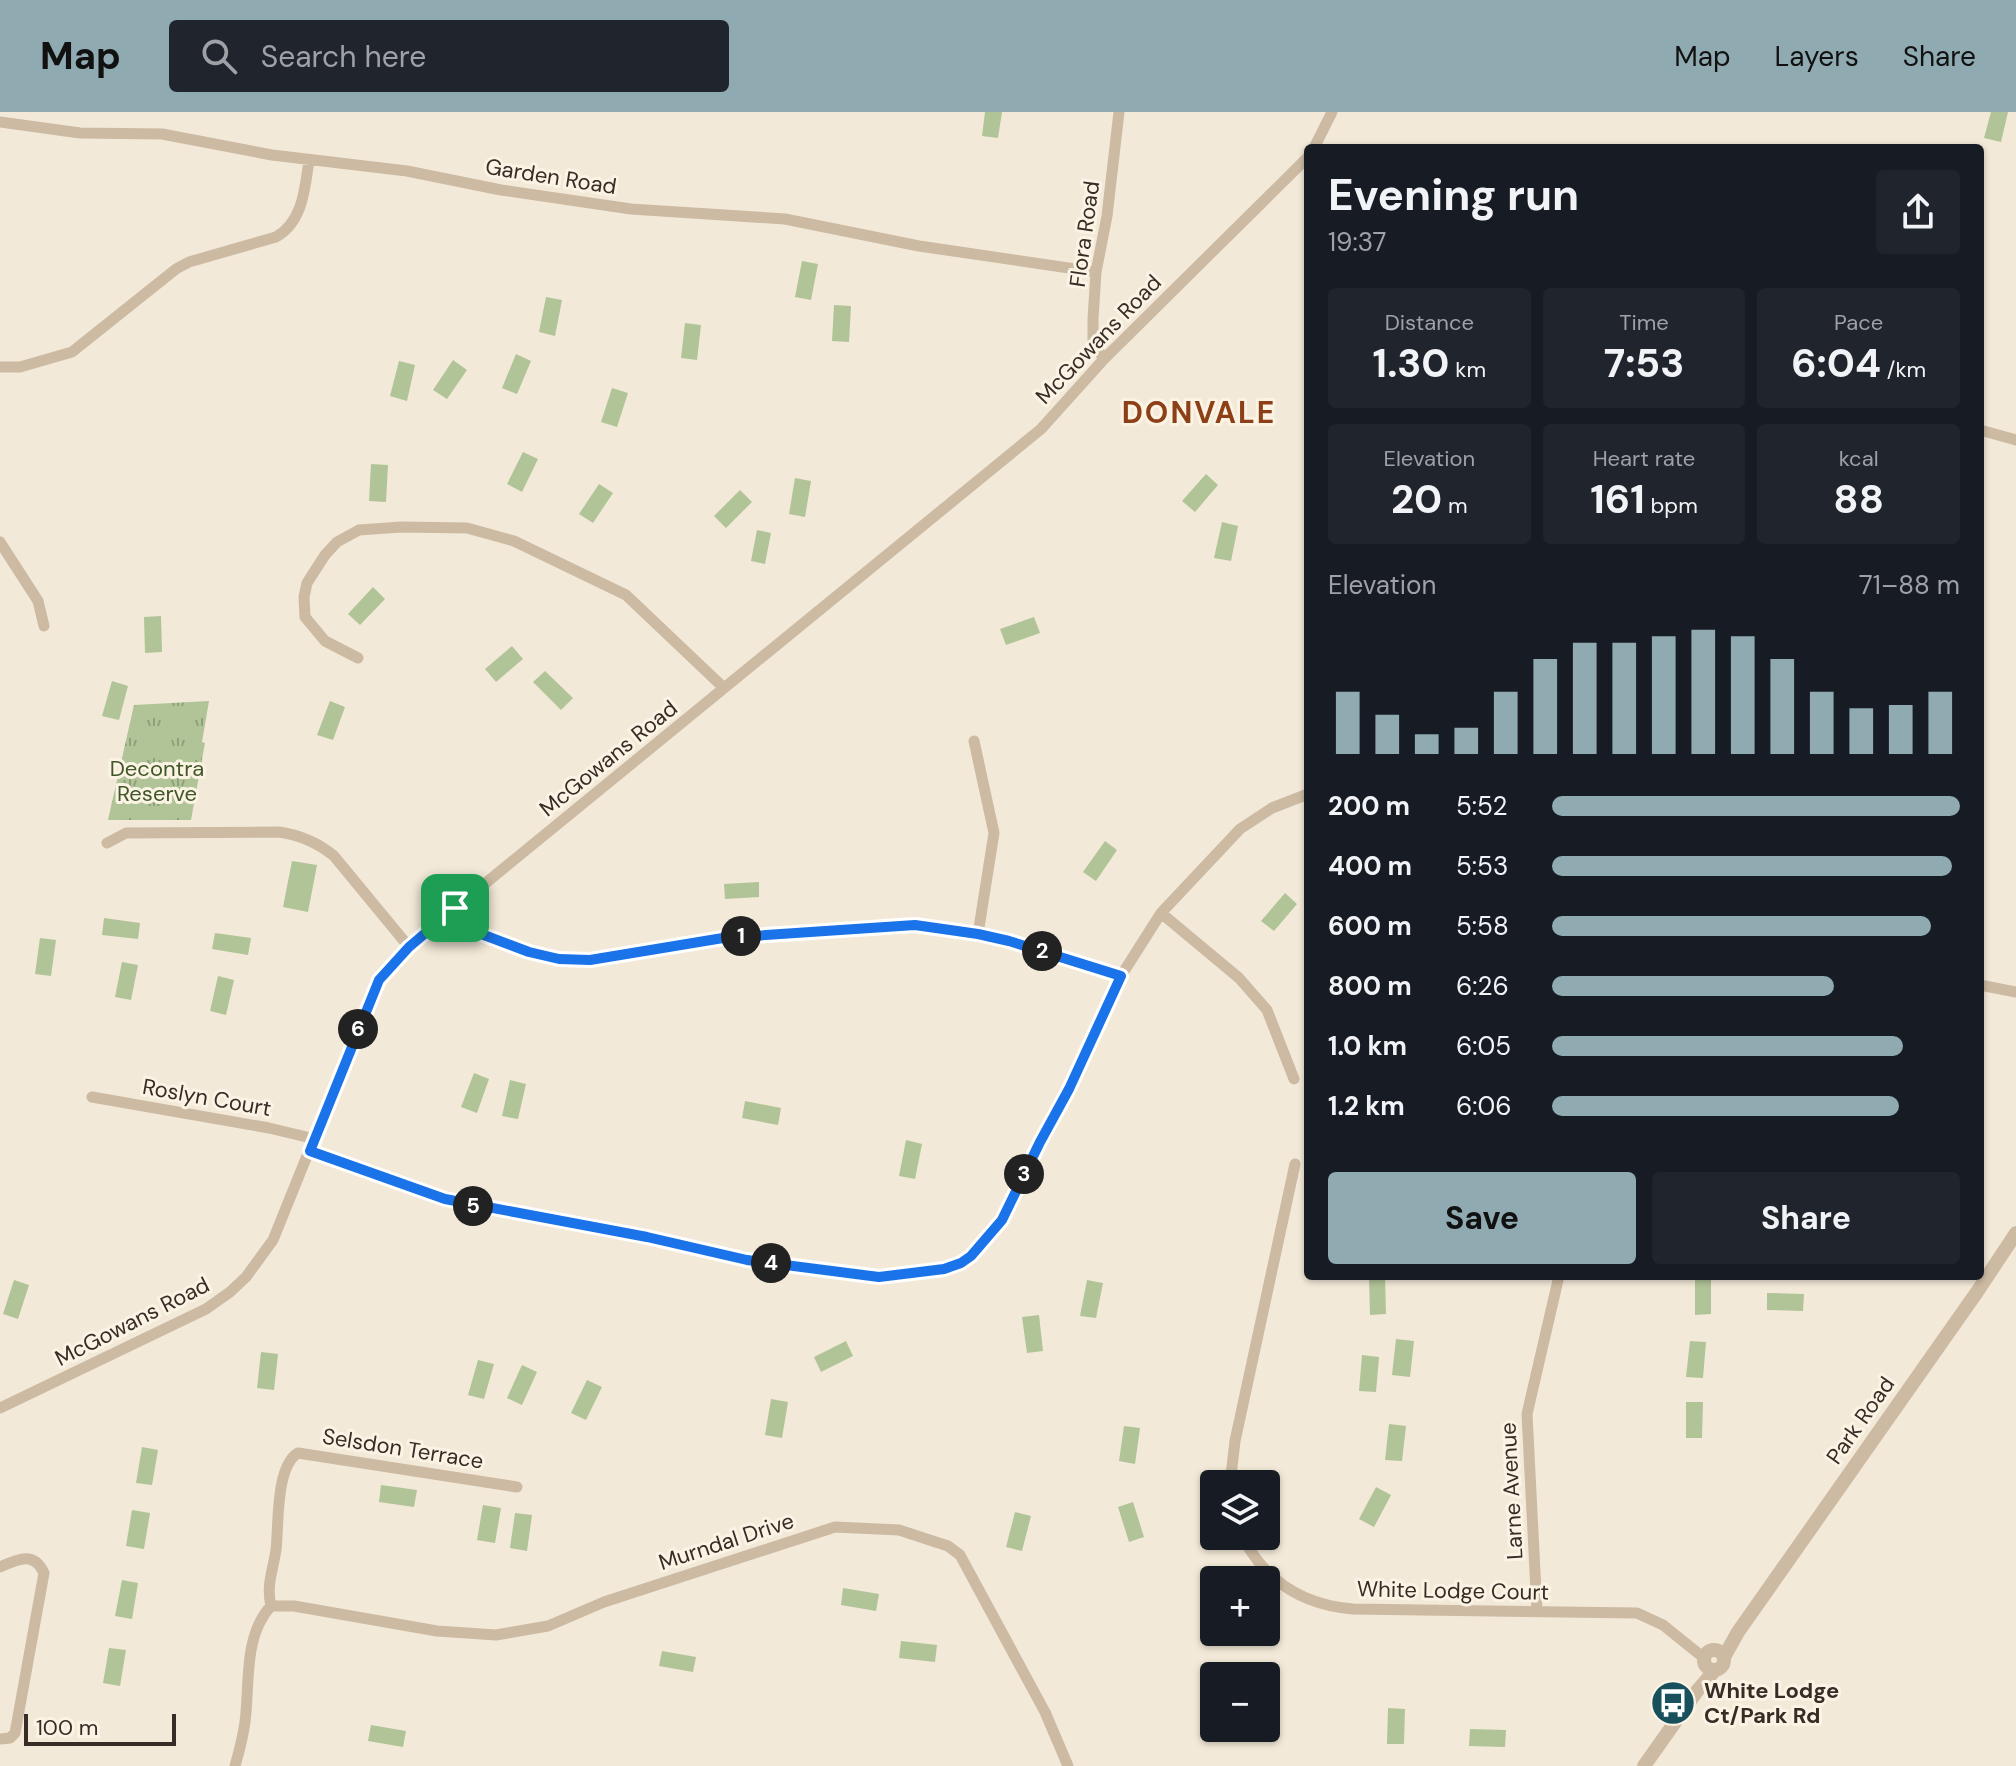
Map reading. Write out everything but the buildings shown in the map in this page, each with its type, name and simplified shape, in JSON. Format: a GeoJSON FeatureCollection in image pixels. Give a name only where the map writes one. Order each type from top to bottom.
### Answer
{"type":"FeatureCollection","features":[{"type":"Feature","properties":{"kind":"street","name":"Flora Road"},"geometry":{"type":"LineString","coordinates":[[1104,359],[1093,343],[1096,272],[1107,216],[1119,112]]}},
{"type":"Feature","properties":{"kind":"street"},"geometry":{"type":"LineString","coordinates":[[1316,144],[1332,112]]}},
{"type":"Feature","properties":{"kind":"street","name":"Garden Road"},"geometry":{"type":"LineString","coordinates":[[0,122],[80,133],[162,134],[309,160],[407,171],[501,190],[631,209],[785,219],[919,246],[1096,272]]}},
{"type":"Feature","properties":{"kind":"street"},"geometry":{"type":"LineString","coordinates":[[0,367],[20,367],[72,352],[176,269],[189,262],[276,237],[286,231],[297,217],[309,160]]}},
{"type":"Feature","properties":{"kind":"street","name":"McGowans Road"},"geometry":{"type":"LineString","coordinates":[[0,1408],[157,1334],[206,1309],[230,1292],[260,1261],[273,1240],[379,980],[409,947],[1041,429],[1104,359],[1304,161]]}},
{"type":"Feature","properties":{"kind":"street"},"geometry":{"type":"LineString","coordinates":[[1984,431],[2016,440]]}},
{"type":"Feature","properties":{"kind":"street"},"geometry":{"type":"LineString","coordinates":[[358,658],[325,641],[305,617],[307,583],[325,555],[337,542],[359,530],[467,528],[514,541],[626,595],[724,688]]}},
{"type":"Feature","properties":{"kind":"street"},"geometry":{"type":"LineString","coordinates":[[0,542],[38,601],[44,626]]}},
{"type":"Feature","properties":{"kind":"street"},"geometry":{"type":"LineString","coordinates":[[974,741],[994,833],[978,934]]}},
{"type":"Feature","properties":{"kind":"street"},"geometry":{"type":"LineString","coordinates":[[310,1151],[455,1202],[647,1237],[747,1260],[879,1277],[944,1269],[961,1263],[971,1256],[1002,1220],[1080,1067],[1121,976],[1161,913],[1240,829],[1280,804],[1304,795]]}},
{"type":"Feature","properties":{"kind":"street"},"geometry":{"type":"LineString","coordinates":[[107,843],[126,833],[294,834],[334,856],[409,947]]}},
{"type":"Feature","properties":{"kind":"street"},"geometry":{"type":"LineString","coordinates":[[455,908],[471,928],[484,936],[529,952],[573,960],[590,960],[723,938],[915,925],[978,934],[1121,976]]}},
{"type":"Feature","properties":{"kind":"street"},"geometry":{"type":"LineString","coordinates":[[1161,913],[1239,978],[1267,1010],[1294,1079]]}},
{"type":"Feature","properties":{"kind":"street"},"geometry":{"type":"LineString","coordinates":[[1984,986],[2016,992]]}},
{"type":"Feature","properties":{"kind":"street","name":"Roslyn Court"},"geometry":{"type":"LineString","coordinates":[[92,1097],[315,1139]]}},
{"type":"Feature","properties":{"kind":"street"},"geometry":{"type":"LineString","coordinates":[[1232,1470],[1235,1441],[1295,1164]]}},
{"type":"Feature","properties":{"kind":"street","name":"Park Road"},"geometry":{"type":"LineString","coordinates":[[1712,1659],[1738,1632],[2016,1233]]}},
{"type":"Feature","properties":{"kind":"street","name":"Larne Avenue"},"geometry":{"type":"LineString","coordinates":[[1537,1611],[1527,1414],[1558,1280]]}},
{"type":"Feature","properties":{"kind":"street","name":"Selsdon Terrace"},"geometry":{"type":"LineString","coordinates":[[271,1606],[268,1585],[276,1548],[279,1498],[290,1461],[298,1453],[517,1487]]}},
{"type":"Feature","properties":{"kind":"street","name":"Murndal Drive"},"geometry":{"type":"LineString","coordinates":[[271,1606],[282,1604],[437,1631],[496,1635],[548,1626],[604,1602],[835,1527],[899,1530],[948,1546],[960,1555],[1045,1712],[1068,1766]]}},
{"type":"Feature","properties":{"kind":"street","name":"White Lodge Court"},"geometry":{"type":"LineString","coordinates":[[1251,1550],[1271,1577],[1289,1590],[1335,1608],[1637,1613],[1654,1620],[1712,1659]]}},
{"type":"Feature","properties":{"kind":"street"},"geometry":{"type":"LineString","coordinates":[[0,1567],[20,1558],[31,1558],[39,1563],[44,1573],[15,1733],[10,1738],[0,1739]]}},
{"type":"Feature","properties":{"kind":"street"},"geometry":{"type":"LineString","coordinates":[[235,1766],[244,1727],[252,1649],[262,1618],[271,1606]]}},
{"type":"Feature","properties":{"kind":"street"},"geometry":{"type":"LineString","coordinates":[[1644,1766],[1697,1691],[1712,1659]]}},
{"type":"Feature","properties":{"kind":"green space"},"geometry":{"type":"Polygon","coordinates":[[[985,112],[1002,112],[998,138],[982,136],[985,112]]]}},
{"type":"Feature","properties":{"kind":"green space"},"geometry":{"type":"Polygon","coordinates":[[[1991,112],[2008,112],[2001,142],[1984,138],[1991,112]]]}},
{"type":"Feature","properties":{"kind":"green space"},"geometry":{"type":"Polygon","coordinates":[[[802,261],[818,264],[811,300],[795,297],[802,261]]]}},
{"type":"Feature","properties":{"kind":"green space"},"geometry":{"type":"Polygon","coordinates":[[[546,297],[562,300],[555,336],[539,332],[546,297]]]}},
{"type":"Feature","properties":{"kind":"green space"},"geometry":{"type":"Polygon","coordinates":[[[834,305],[851,306],[849,342],[832,341],[834,305]]]}},
{"type":"Feature","properties":{"kind":"green space"},"geometry":{"type":"Polygon","coordinates":[[[685,323],[701,325],[697,360],[681,358],[685,323]]]}},
{"type":"Feature","properties":{"kind":"green space"},"geometry":{"type":"Polygon","coordinates":[[[516,354],[531,361],[517,394],[502,388],[516,354]]]}},
{"type":"Feature","properties":{"kind":"green space"},"geometry":{"type":"Polygon","coordinates":[[[453,360],[467,370],[447,399],[433,390],[453,360]]]}},
{"type":"Feature","properties":{"kind":"green space"},"geometry":{"type":"Polygon","coordinates":[[[399,361],[415,365],[407,401],[390,396],[399,361]]]}},
{"type":"Feature","properties":{"kind":"green space"},"geometry":{"type":"Polygon","coordinates":[[[612,388],[628,393],[617,427],[601,422],[612,388]]]}},
{"type":"Feature","properties":{"kind":"green space"},"geometry":{"type":"Polygon","coordinates":[[[523,452],[538,459],[522,492],[507,484],[523,452]]]}},
{"type":"Feature","properties":{"kind":"green space"},"geometry":{"type":"Polygon","coordinates":[[[371,464],[388,465],[386,502],[369,501],[371,464]]]}},
{"type":"Feature","properties":{"kind":"green space"},"geometry":{"type":"Polygon","coordinates":[[[1206,474],[1218,485],[1195,512],[1182,501],[1206,474]]]}},
{"type":"Feature","properties":{"kind":"green space"},"geometry":{"type":"Polygon","coordinates":[[[795,478],[811,481],[805,517],[789,514],[795,478]]]}},
{"type":"Feature","properties":{"kind":"green space"},"geometry":{"type":"Polygon","coordinates":[[[599,484],[613,493],[593,523],[579,514],[599,484]]]}},
{"type":"Feature","properties":{"kind":"green space"},"geometry":{"type":"Polygon","coordinates":[[[740,490],[752,502],[726,528],[714,516],[740,490]]]}},
{"type":"Feature","properties":{"kind":"green space"},"geometry":{"type":"Polygon","coordinates":[[[1222,522],[1238,526],[1231,561],[1214,558],[1222,522]]]}},
{"type":"Feature","properties":{"kind":"green space"},"geometry":{"type":"Polygon","coordinates":[[[757,530],[771,533],[765,564],[751,561],[757,530]]]}},
{"type":"Feature","properties":{"kind":"green space"},"geometry":{"type":"Polygon","coordinates":[[[373,587],[385,599],[360,625],[348,614],[373,587]]]}},
{"type":"Feature","properties":{"kind":"green space"},"geometry":{"type":"Polygon","coordinates":[[[161,616],[162,652],[145,653],[144,617],[161,616]]]}},
{"type":"Feature","properties":{"kind":"green space"},"geometry":{"type":"Polygon","coordinates":[[[1034,617],[1040,633],[1006,645],[1000,629],[1034,617]]]}},
{"type":"Feature","properties":{"kind":"green space"},"geometry":{"type":"Polygon","coordinates":[[[512,646],[523,659],[496,682],[485,669],[512,646]]]}},
{"type":"Feature","properties":{"kind":"green space"},"geometry":{"type":"Polygon","coordinates":[[[545,671],[573,698],[561,710],[533,682],[545,671]]]}},
{"type":"Feature","properties":{"kind":"green space"},"geometry":{"type":"Polygon","coordinates":[[[112,681],[128,686],[119,720],[102,716],[112,681]]]}},
{"type":"Feature","properties":{"kind":"green space","name":"Decontra Reserve"},"geometry":{"type":"Polygon","coordinates":[[[209,701],[191,820],[108,820],[134,705],[209,701]]]}},
{"type":"Feature","properties":{"kind":"green space"},"geometry":{"type":"Polygon","coordinates":[[[330,701],[345,707],[333,740],[317,735],[330,701]]]}},
{"type":"Feature","properties":{"kind":"green space"},"geometry":{"type":"Polygon","coordinates":[[[1105,841],[1117,850],[1096,881],[1083,872],[1105,841]]]}},
{"type":"Feature","properties":{"kind":"green space"},"geometry":{"type":"Polygon","coordinates":[[[292,861],[317,865],[308,912],[283,907],[292,861]]]}},
{"type":"Feature","properties":{"kind":"green space"},"geometry":{"type":"Polygon","coordinates":[[[759,882],[759,897],[725,899],[724,884],[759,882]]]}},
{"type":"Feature","properties":{"kind":"green space"},"geometry":{"type":"Polygon","coordinates":[[[1285,893],[1297,904],[1274,931],[1261,921],[1285,893]]]}},
{"type":"Feature","properties":{"kind":"green space"},"geometry":{"type":"Polygon","coordinates":[[[104,918],[140,923],[138,939],[102,935],[104,918]]]}},
{"type":"Feature","properties":{"kind":"green space"},"geometry":{"type":"Polygon","coordinates":[[[215,933],[251,938],[248,955],[212,949],[215,933]]]}},
{"type":"Feature","properties":{"kind":"green space"},"geometry":{"type":"Polygon","coordinates":[[[40,938],[56,940],[51,976],[35,974],[40,938]]]}},
{"type":"Feature","properties":{"kind":"green space"},"geometry":{"type":"Polygon","coordinates":[[[122,962],[138,965],[131,1000],[115,997],[122,962]]]}},
{"type":"Feature","properties":{"kind":"green space"},"geometry":{"type":"Polygon","coordinates":[[[218,976],[234,980],[226,1015],[210,1011],[218,976]]]}},
{"type":"Feature","properties":{"kind":"green space"},"geometry":{"type":"Polygon","coordinates":[[[474,1073],[489,1079],[477,1113],[461,1107],[474,1073]]]}},
{"type":"Feature","properties":{"kind":"green space"},"geometry":{"type":"Polygon","coordinates":[[[510,1080],[526,1084],[518,1119],[502,1116],[510,1080]]]}},
{"type":"Feature","properties":{"kind":"green space"},"geometry":{"type":"Polygon","coordinates":[[[745,1101],[781,1108],[778,1125],[742,1118],[745,1101]]]}},
{"type":"Feature","properties":{"kind":"green space"},"geometry":{"type":"Polygon","coordinates":[[[906,1140],[922,1144],[915,1179],[899,1176],[906,1140]]]}},
{"type":"Feature","properties":{"kind":"green space"},"geometry":{"type":"Polygon","coordinates":[[[14,1280],[29,1285],[18,1319],[3,1314],[14,1280]]]}},
{"type":"Feature","properties":{"kind":"green space"},"geometry":{"type":"Polygon","coordinates":[[[1087,1280],[1103,1283],[1096,1318],[1080,1316],[1087,1280]]]}},
{"type":"Feature","properties":{"kind":"green space"},"geometry":{"type":"Polygon","coordinates":[[[1369,1280],[1385,1280],[1386,1314],[1370,1315],[1369,1280]]]}},
{"type":"Feature","properties":{"kind":"green space"},"geometry":{"type":"Polygon","coordinates":[[[1695,1280],[1711,1280],[1711,1314],[1695,1315],[1695,1280]]]}},
{"type":"Feature","properties":{"kind":"green space"},"geometry":{"type":"Polygon","coordinates":[[[1767,1293],[1804,1294],[1803,1311],[1767,1310],[1767,1293]]]}},
{"type":"Feature","properties":{"kind":"green space"},"geometry":{"type":"Polygon","coordinates":[[[1039,1315],[1043,1351],[1027,1353],[1022,1317],[1039,1315]]]}},
{"type":"Feature","properties":{"kind":"green space"},"geometry":{"type":"Polygon","coordinates":[[[1396,1339],[1414,1341],[1410,1377],[1392,1375],[1396,1339]]]}},
{"type":"Feature","properties":{"kind":"green space"},"geometry":{"type":"Polygon","coordinates":[[[846,1341],[853,1356],[821,1372],[814,1357],[846,1341]]]}},
{"type":"Feature","properties":{"kind":"green space"},"geometry":{"type":"Polygon","coordinates":[[[1690,1341],[1706,1342],[1703,1378],[1686,1377],[1690,1341]]]}},
{"type":"Feature","properties":{"kind":"green space"},"geometry":{"type":"Polygon","coordinates":[[[261,1352],[278,1354],[274,1390],[257,1388],[261,1352]]]}},
{"type":"Feature","properties":{"kind":"green space"},"geometry":{"type":"Polygon","coordinates":[[[1362,1355],[1379,1357],[1376,1392],[1359,1391],[1362,1355]]]}},
{"type":"Feature","properties":{"kind":"green space"},"geometry":{"type":"Polygon","coordinates":[[[478,1360],[494,1364],[484,1399],[468,1395],[478,1360]]]}},
{"type":"Feature","properties":{"kind":"green space"},"geometry":{"type":"Polygon","coordinates":[[[522,1365],[537,1372],[522,1405],[507,1398],[522,1365]]]}},
{"type":"Feature","properties":{"kind":"green space"},"geometry":{"type":"Polygon","coordinates":[[[587,1380],[602,1387],[586,1420],[571,1413],[587,1380]]]}},
{"type":"Feature","properties":{"kind":"green space"},"geometry":{"type":"Polygon","coordinates":[[[771,1399],[788,1402],[782,1438],[765,1435],[771,1399]]]}},
{"type":"Feature","properties":{"kind":"green space"},"geometry":{"type":"Polygon","coordinates":[[[1686,1402],[1703,1402],[1702,1438],[1686,1438],[1686,1402]]]}},
{"type":"Feature","properties":{"kind":"green space"},"geometry":{"type":"Polygon","coordinates":[[[1389,1424],[1406,1426],[1402,1461],[1385,1460],[1389,1424]]]}},
{"type":"Feature","properties":{"kind":"green space"},"geometry":{"type":"Polygon","coordinates":[[[1124,1426],[1140,1428],[1135,1464],[1119,1461],[1124,1426]]]}},
{"type":"Feature","properties":{"kind":"green space"},"geometry":{"type":"Polygon","coordinates":[[[142,1447],[158,1450],[152,1485],[136,1483],[142,1447]]]}},
{"type":"Feature","properties":{"kind":"green space"},"geometry":{"type":"Polygon","coordinates":[[[381,1485],[417,1490],[414,1507],[379,1502],[381,1485]]]}},
{"type":"Feature","properties":{"kind":"green space"},"geometry":{"type":"Polygon","coordinates":[[[1376,1487],[1391,1495],[1374,1527],[1359,1519],[1376,1487]]]}},
{"type":"Feature","properties":{"kind":"green space"},"geometry":{"type":"Polygon","coordinates":[[[1133,1502],[1144,1537],[1129,1542],[1118,1507],[1133,1502]]]}},
{"type":"Feature","properties":{"kind":"green space"},"geometry":{"type":"Polygon","coordinates":[[[483,1505],[501,1508],[495,1543],[477,1540],[483,1505]]]}},
{"type":"Feature","properties":{"kind":"green space"},"geometry":{"type":"Polygon","coordinates":[[[132,1510],[150,1513],[144,1549],[126,1546],[132,1510]]]}},
{"type":"Feature","properties":{"kind":"green space"},"geometry":{"type":"Polygon","coordinates":[[[1015,1512],[1031,1516],[1022,1551],[1006,1547],[1015,1512]]]}},
{"type":"Feature","properties":{"kind":"green space"},"geometry":{"type":"Polygon","coordinates":[[[515,1513],[532,1515],[527,1551],[510,1548],[515,1513]]]}},
{"type":"Feature","properties":{"kind":"green space"},"geometry":{"type":"Polygon","coordinates":[[[122,1580],[138,1583],[132,1619],[115,1616],[122,1580]]]}},
{"type":"Feature","properties":{"kind":"green space"},"geometry":{"type":"Polygon","coordinates":[[[843,1588],[879,1594],[876,1611],[841,1605],[843,1588]]]}},
{"type":"Feature","properties":{"kind":"green space"},"geometry":{"type":"Polygon","coordinates":[[[901,1641],[937,1645],[935,1662],[899,1658],[901,1641]]]}},
{"type":"Feature","properties":{"kind":"green space"},"geometry":{"type":"Polygon","coordinates":[[[109,1648],[126,1650],[120,1686],[103,1683],[109,1648]]]}},
{"type":"Feature","properties":{"kind":"green space"},"geometry":{"type":"Polygon","coordinates":[[[662,1651],[696,1657],[693,1672],[659,1666],[662,1651]]]}},
{"type":"Feature","properties":{"kind":"green space"},"geometry":{"type":"Polygon","coordinates":[[[1388,1708],[1405,1709],[1404,1744],[1387,1744],[1388,1708]]]}},
{"type":"Feature","properties":{"kind":"green space"},"geometry":{"type":"Polygon","coordinates":[[[371,1725],[406,1731],[403,1747],[368,1741],[371,1725]]]}},
{"type":"Feature","properties":{"kind":"green space"},"geometry":{"type":"Polygon","coordinates":[[[1470,1729],[1506,1730],[1505,1747],[1469,1746],[1470,1729]]]}},
{"type":"Feature","properties":{"kind":"place","name":"White Lodge Ct/Park Rd"},"geometry":{"type":"Point","coordinates":[1673,1703]}},
{"type":"Feature","properties":{"kind":"district","name":"DONVALE"},"geometry":{"type":"Point","coordinates":[1199,413]}},
{"type":"Feature","properties":{"kind":"route"},"geometry":{"type":"LineString","coordinates":[[455,908],[471,928],[484,936],[559,959],[590,960],[723,938],[915,925],[1009,941],[1121,976],[1086,1055],[994,1232],[971,1256],[954,1266],[889,1277],[867,1277],[724,1256],[647,1237],[465,1204],[401,1185],[310,1151],[379,980],[409,947],[455,908]]}}]}
